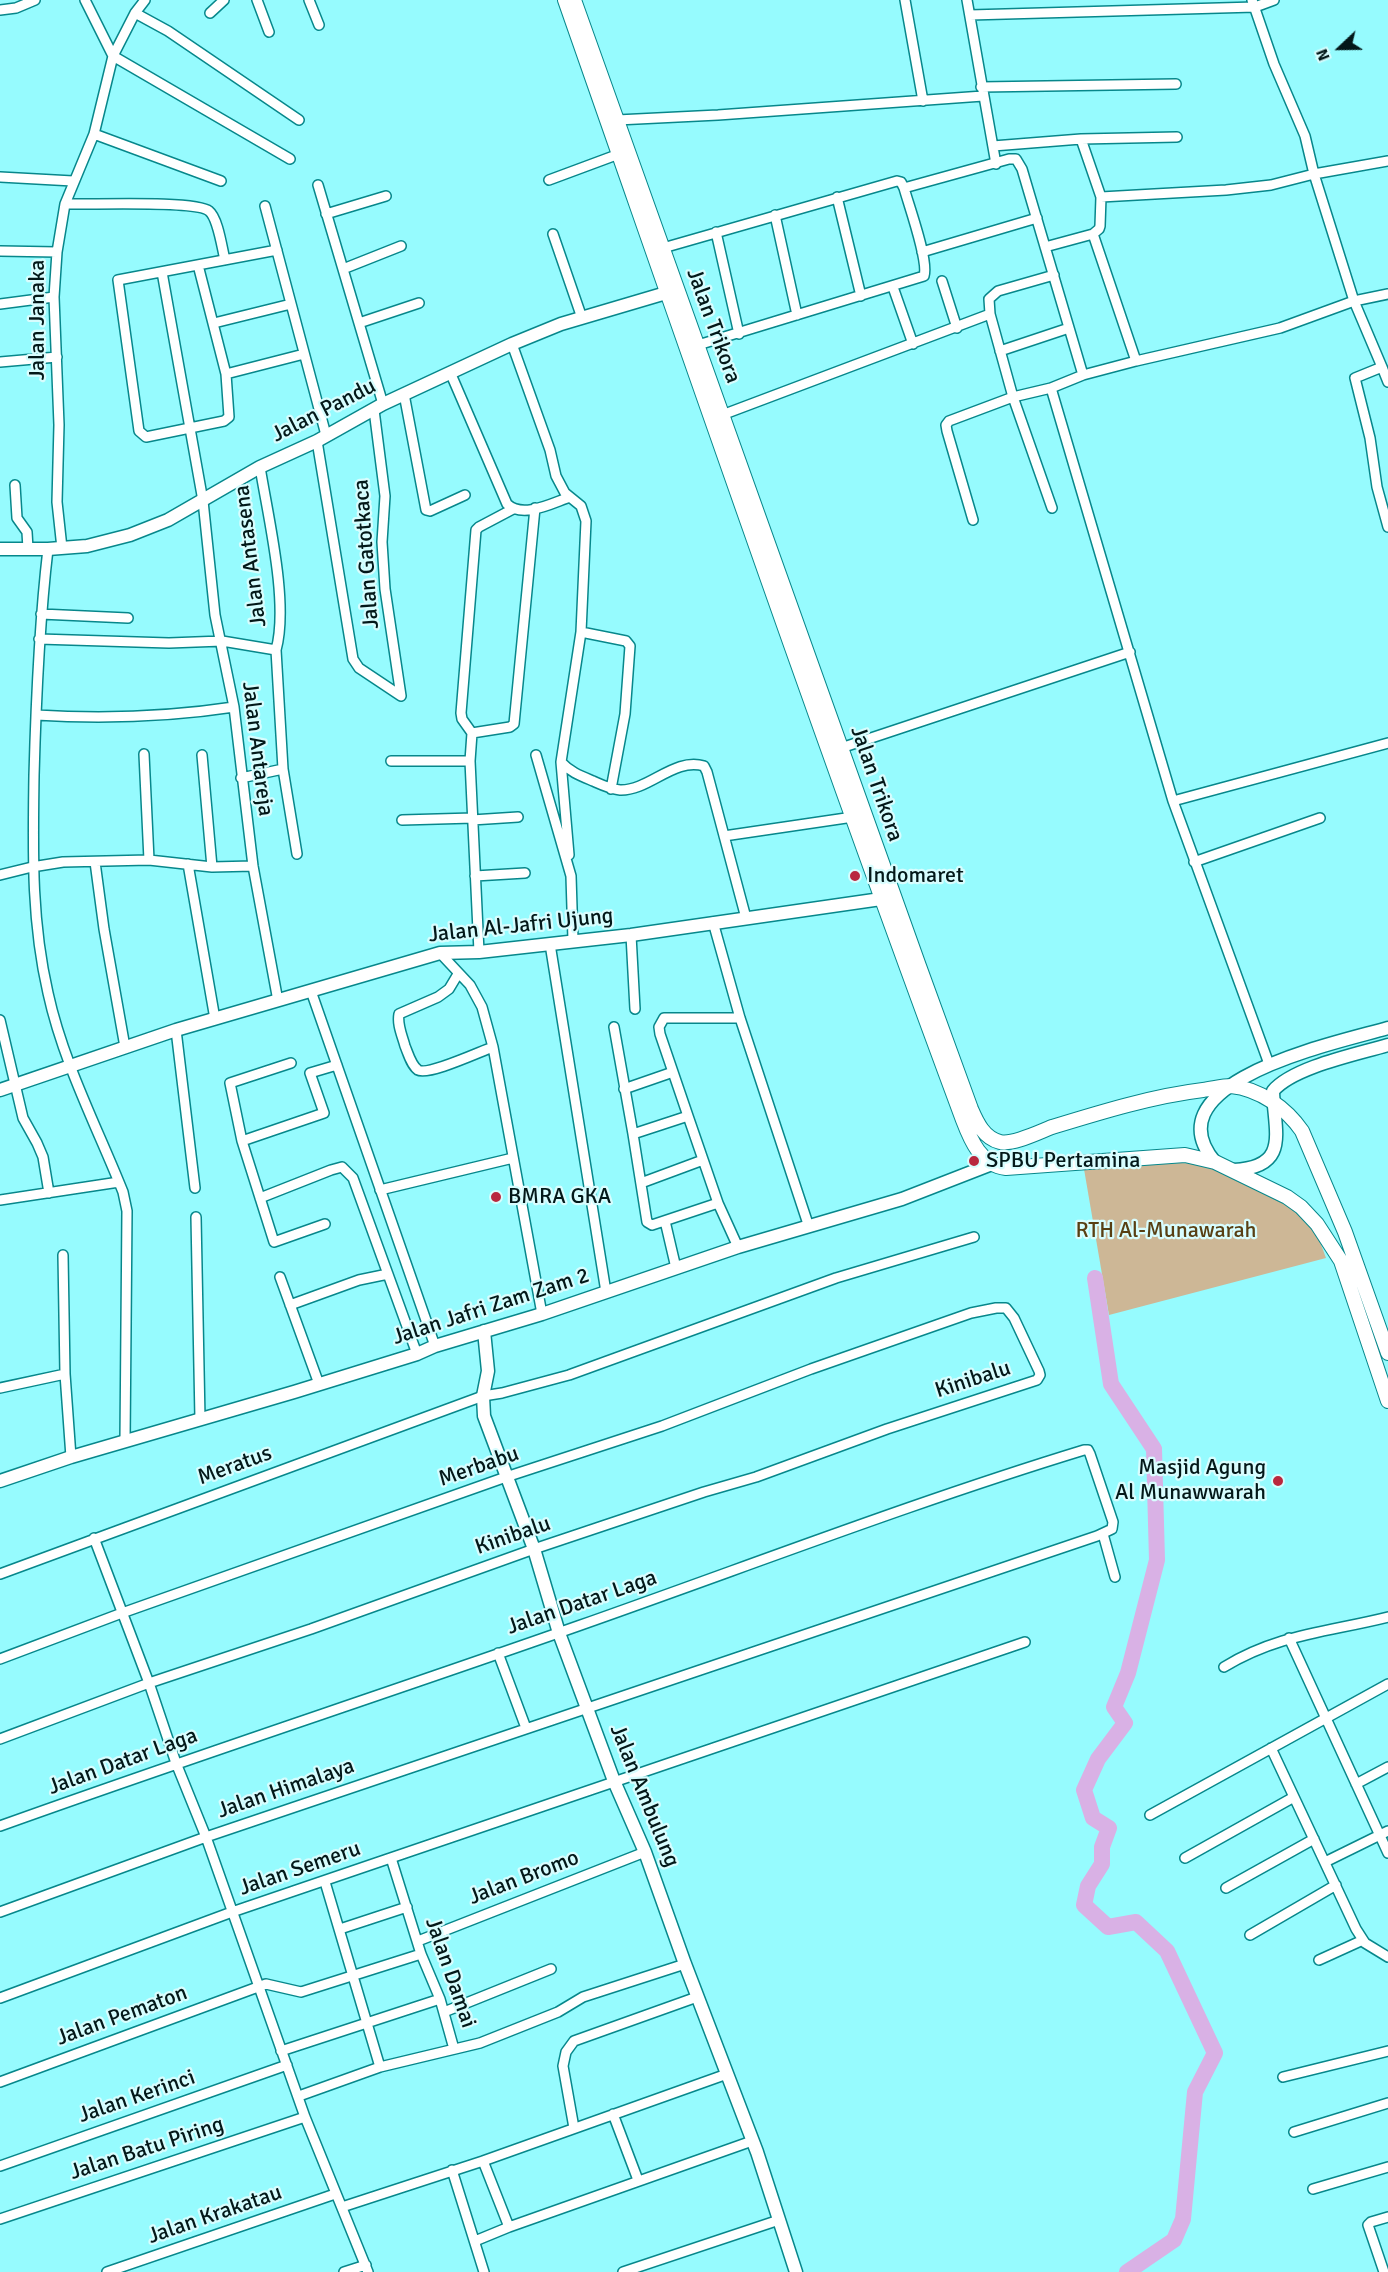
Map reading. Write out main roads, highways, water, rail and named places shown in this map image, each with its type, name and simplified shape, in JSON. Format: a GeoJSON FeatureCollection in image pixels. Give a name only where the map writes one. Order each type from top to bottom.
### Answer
{"type":"FeatureCollection","features":[{"type":"Feature","properties":{"kind":"main road","name":"Jalan Trikora"},"geometry":{"type":"LineString","coordinates":[[565,0],[619,154],[646,218],[663,248],[698,345],[841,748],[913,969],[979,1126],[994,1140],[1002,1143],[1012,1142],[1060,1125],[1159,1098],[1230,1086],[1274,1102],[1292,1117],[1302,1131],[1345,1232],[1388,1353]]}},
{"type":"Feature","properties":{"kind":"main road","name":"Jalan Trikora"},"geometry":{"type":"LineString","coordinates":[[574,0],[617,120],[666,293],[853,817],[880,899],[913,969]]}},
{"type":"Feature","properties":{"kind":"main road","name":"Jalan Trikora"},"geometry":{"type":"LineString","coordinates":[[920,987],[970,1138],[976,1150],[992,1164],[1006,1168],[1185,1155],[1215,1162],[1287,1197],[1301,1207],[1317,1224],[1341,1261],[1385,1383]]}},
{"type":"Feature","properties":{"kind":"main road"},"geometry":{"type":"LineString","coordinates":[[1385,1383],[1388,1401]]}},
{"type":"Feature","properties":{"kind":"waterway"},"geometry":{"type":"LineString","coordinates":[[1095,1278],[1111,1384],[1154,1449],[1157,1560],[1128,1673],[1114,1707],[1125,1723],[1098,1759],[1084,1790],[1093,1818],[1109,1828],[1102,1847],[1102,1864],[1088,1886],[1084,1905],[1108,1927],[1136,1922],[1167,1951],[1215,2053],[1195,2092],[1183,2219],[1174,2240],[1127,2272]]}},
{"type":"Feature","properties":{"kind":"place","name":"Indomaret"},"geometry":{"type":"Point","coordinates":[855,876]}},
{"type":"Feature","properties":{"kind":"place","name":"SPBU Pertamina"},"geometry":{"type":"Point","coordinates":[974,1161]}},
{"type":"Feature","properties":{"kind":"place","name":"BMRA GKA"},"geometry":{"type":"Point","coordinates":[496,1197]}},
{"type":"Feature","properties":{"kind":"place","name":"Masjid Agung Al Munawwarah"},"geometry":{"type":"Point","coordinates":[1278,1481]}},
{"type":"Feature","properties":{"kind":"park label","name":"RTH Al-Munawarah"},"geometry":{"type":"Point","coordinates":[1166,1231]}}]}
